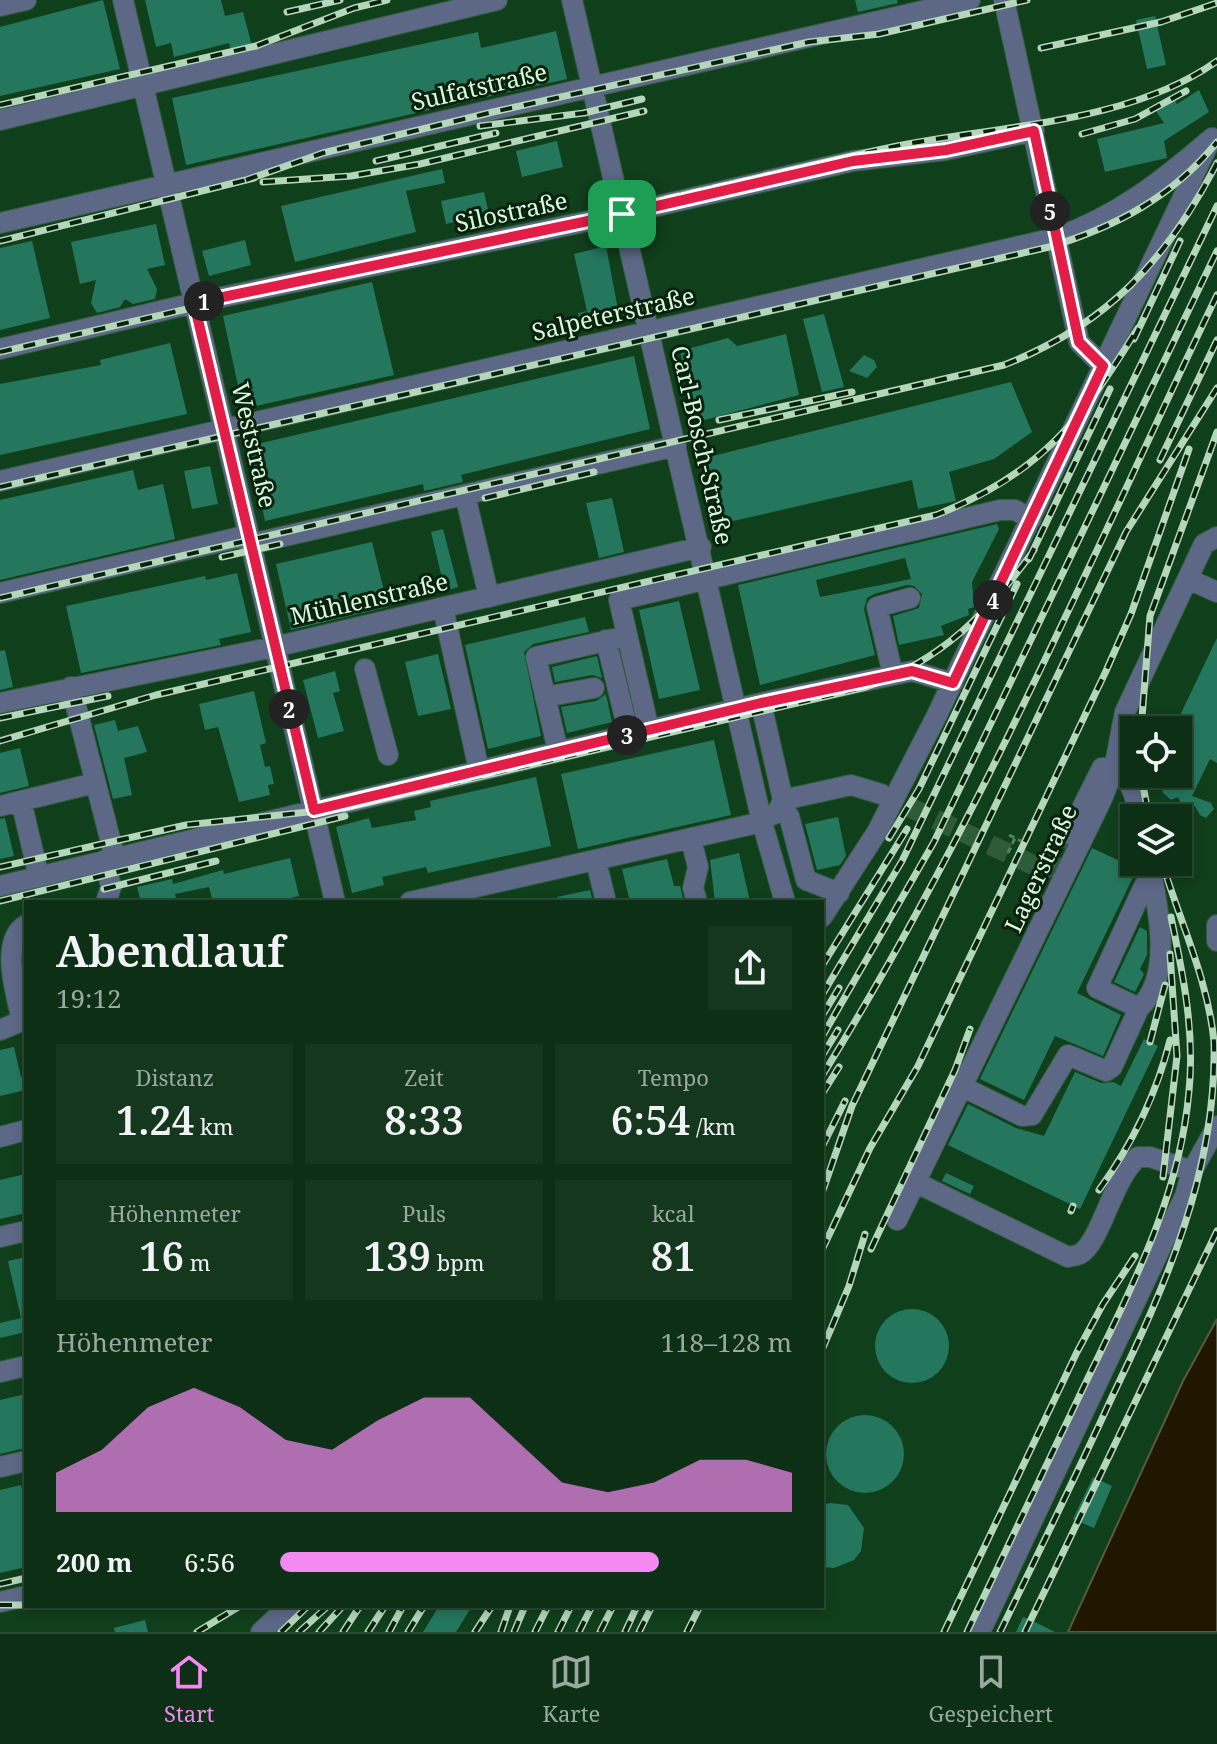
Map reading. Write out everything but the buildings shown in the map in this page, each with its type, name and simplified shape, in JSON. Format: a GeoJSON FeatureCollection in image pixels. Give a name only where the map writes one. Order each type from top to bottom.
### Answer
{"type":"FeatureCollection","features":[{"type":"Feature","properties":{"kind":"street"},"geometry":{"type":"LineString","coordinates":[[0,6],[26,0]]}},
{"type":"Feature","properties":{"kind":"street","name":"Weststraße"},"geometry":{"type":"LineString","coordinates":[[123,0],[335,900]]}},
{"type":"Feature","properties":{"kind":"street"},"geometry":{"type":"LineString","coordinates":[[0,120],[143,88],[497,0]]}},
{"type":"Feature","properties":{"kind":"street","name":"Carl-Bosch-Straße"},"geometry":{"type":"LineString","coordinates":[[572,0],[738,708],[772,813],[785,900]]}},
{"type":"Feature","properties":{"kind":"street","name":"Sulfatstraße"},"geometry":{"type":"LineString","coordinates":[[0,223],[970,0]]}},
{"type":"Feature","properties":{"kind":"street"},"geometry":{"type":"LineString","coordinates":[[1004,0],[1079,342],[1103,366]]}},
{"type":"Feature","properties":{"kind":"street","name":"Silostraße"},"geometry":{"type":"LineString","coordinates":[[0,349],[194,303],[622,214],[853,161],[946,150],[1034,131]]}},
{"type":"Feature","properties":{"kind":"street"},"geometry":{"type":"LineString","coordinates":[[824,914],[877,832],[953,683],[1214,132]]}},
{"type":"Feature","properties":{"kind":"street","name":"Salpeterstraße"},"geometry":{"type":"LineString","coordinates":[[0,481],[1055,238],[1111,215],[1162,181],[1214,132]]}},
{"type":"Feature","properties":{"kind":"street"},"geometry":{"type":"LineString","coordinates":[[0,593],[465,495],[676,446]]}},
{"type":"Feature","properties":{"kind":"street"},"geometry":{"type":"LineString","coordinates":[[465,495],[489,597]]}},
{"type":"Feature","properties":{"kind":"street"},"geometry":{"type":"LineString","coordinates":[[619,600],[1000,510],[1015,510],[1031,519]]}},
{"type":"Feature","properties":{"kind":"street","name":"Lagerstraße"},"geometry":{"type":"LineString","coordinates":[[897,1220],[961,1086],[1001,1012],[1114,769],[1125,712],[1204,544],[1217,537]]}},
{"type":"Feature","properties":{"kind":"street","name":"Mühlenstraße"},"geometry":{"type":"LineString","coordinates":[[0,703],[274,647],[701,547]]}},
{"type":"Feature","properties":{"kind":"street"},"geometry":{"type":"LineString","coordinates":[[610,568],[627,636],[639,732]]}},
{"type":"Feature","properties":{"kind":"street"},"geometry":{"type":"LineString","coordinates":[[1188,579],[1217,592]]}},
{"type":"Feature","properties":{"kind":"street"},"geometry":{"type":"LineString","coordinates":[[893,675],[877,607],[910,598]]}},
{"type":"Feature","properties":{"kind":"street"},"geometry":{"type":"LineString","coordinates":[[443,608],[479,770]]}},
{"type":"Feature","properties":{"kind":"street"},"geometry":{"type":"LineString","coordinates":[[558,751],[536,657],[627,636]]}},
{"type":"Feature","properties":{"kind":"street"},"geometry":{"type":"LineString","coordinates":[[606,640],[639,732]]}},
{"type":"Feature","properties":{"kind":"street"},"geometry":{"type":"LineString","coordinates":[[365,669],[388,755]]}},
{"type":"Feature","properties":{"kind":"street"},"geometry":{"type":"LineString","coordinates":[[0,886],[761,703],[919,671],[953,683]]}},
{"type":"Feature","properties":{"kind":"street"},"geometry":{"type":"LineString","coordinates":[[71,687],[110,859],[111,887],[107,900]]}},
{"type":"Feature","properties":{"kind":"street"},"geometry":{"type":"LineString","coordinates":[[545,697],[594,688]]}},
{"type":"Feature","properties":{"kind":"street"},"geometry":{"type":"LineString","coordinates":[[761,703],[772,813]]}},
{"type":"Feature","properties":{"kind":"street"},"geometry":{"type":"LineString","coordinates":[[1069,834],[1102,768],[1114,769],[1134,788],[1137,804]]}},
{"type":"Feature","properties":{"kind":"street"},"geometry":{"type":"LineString","coordinates":[[0,806],[95,783]]}},
{"type":"Feature","properties":{"kind":"street"},"geometry":{"type":"LineString","coordinates":[[419,900],[691,839],[851,785],[881,794]]}},
{"type":"Feature","properties":{"kind":"street"},"geometry":{"type":"LineString","coordinates":[[21,801],[39,877]]}},
{"type":"Feature","properties":{"kind":"street"},"geometry":{"type":"LineString","coordinates":[[772,813],[789,816],[806,880],[839,893]]}},
{"type":"Feature","properties":{"kind":"street"},"geometry":{"type":"LineString","coordinates":[[691,839],[698,867],[693,888],[696,898]]}},
{"type":"Feature","properties":{"kind":"street"},"geometry":{"type":"LineString","coordinates":[[596,861],[606,900]]}},
{"type":"Feature","properties":{"kind":"street"},"geometry":{"type":"LineString","coordinates":[[1139,1008],[1097,988],[1148,876]]}},
{"type":"Feature","properties":{"kind":"street"},"geometry":{"type":"LineString","coordinates":[[961,1086],[1022,1116],[1032,1115],[1068,1055],[1106,1071],[1112,1067],[1139,1008],[1147,1000],[1161,945],[1151,876]]}},
{"type":"Feature","properties":{"kind":"street"},"geometry":{"type":"LineString","coordinates":[[1217,925],[1217,941]]}},
{"type":"Feature","properties":{"kind":"street"},"geometry":{"type":"LineString","coordinates":[[0,1030],[24,1019],[3,958],[10,936],[24,926]]}},
{"type":"Feature","properties":{"kind":"street"},"geometry":{"type":"LineString","coordinates":[[980,1632],[1185,1196],[1192,1171],[1217,1126]]}},
{"type":"Feature","properties":{"kind":"street"},"geometry":{"type":"LineString","coordinates":[[0,1137],[24,1131]]}},
{"type":"Feature","properties":{"kind":"street"},"geometry":{"type":"LineString","coordinates":[[915,1182],[1068,1257],[1080,1254],[1090,1242],[1118,1181],[1138,1157],[1150,1157],[1192,1171]]}},
{"type":"Feature","properties":{"kind":"street"},"geometry":{"type":"LineString","coordinates":[[0,1237],[24,1231]]}},
{"type":"Feature","properties":{"kind":"street"},"geometry":{"type":"LineString","coordinates":[[0,1372],[24,1366]]}},
{"type":"Feature","properties":{"kind":"street"},"geometry":{"type":"LineString","coordinates":[[0,1467],[24,1461]]}},
{"type":"Feature","properties":{"kind":"street"},"geometry":{"type":"LineString","coordinates":[[0,1602],[24,1596]]}},
{"type":"Feature","properties":{"kind":"street"},"geometry":{"type":"LineString","coordinates":[[261,1632],[287,1608]]}},
{"type":"Feature","properties":{"kind":"path"},"geometry":{"type":"LineString","coordinates":[[1009,835],[1021,841]]}},
{"type":"Feature","properties":{"kind":"path"},"geometry":{"type":"LineString","coordinates":[[1008,853],[1015,838]]}},
{"type":"Feature","properties":{"kind":"shaded area"},"geometry":{"type":"Polygon","coordinates":[[[1217,1319],[1217,1632],[1068,1632],[1183,1381],[1217,1319]]]}},
{"type":"Feature","properties":{"kind":"tunnel"},"geometry":{"type":"LineString","coordinates":[[881,794],[1044,870],[1054,864],[1069,834]]}},
{"type":"Feature","properties":{"kind":"railway"},"geometry":{"type":"LineString","coordinates":[[287,12],[340,0]]}},
{"type":"Feature","properties":{"kind":"railway"},"geometry":{"type":"LineString","coordinates":[[0,105],[256,46],[354,8],[387,0]]}},
{"type":"Feature","properties":{"kind":"railway"},"geometry":{"type":"LineString","coordinates":[[246,180],[323,153],[493,112],[809,42],[879,34],[1027,0]]}},
{"type":"Feature","properties":{"kind":"railway"},"geometry":{"type":"LineString","coordinates":[[1041,48],[1161,22],[1217,3]]}},
{"type":"Feature","properties":{"kind":"railway"},"geometry":{"type":"LineString","coordinates":[[0,352],[878,150],[1098,112],[1180,83],[1217,61]]}},
{"type":"Feature","properties":{"kind":"railway"},"geometry":{"type":"LineString","coordinates":[[1082,134],[1135,119],[1186,91]]}},
{"type":"Feature","properties":{"kind":"railway"},"geometry":{"type":"LineString","coordinates":[[480,126],[584,113],[642,99]]}},
{"type":"Feature","properties":{"kind":"railway"},"geometry":{"type":"LineString","coordinates":[[263,182],[351,176],[420,164],[644,111]]}},
{"type":"Feature","properties":{"kind":"railway"},"geometry":{"type":"LineString","coordinates":[[376,161],[496,133]]}},
{"type":"Feature","properties":{"kind":"railway"},"geometry":{"type":"LineString","coordinates":[[0,487],[1049,247],[1097,230],[1141,208],[1181,179],[1217,142]]}},
{"type":"Feature","properties":{"kind":"railway"},"geometry":{"type":"LineString","coordinates":[[0,598],[1004,365],[1074,330],[1130,285],[1177,230],[1217,163]]}},
{"type":"Feature","properties":{"kind":"railway"},"geometry":{"type":"LineString","coordinates":[[0,241],[254,178]]}},
{"type":"Feature","properties":{"kind":"railway"},"geometry":{"type":"LineString","coordinates":[[824,992],[902,861],[1217,206]]}},
{"type":"Feature","properties":{"kind":"railway"},"geometry":{"type":"LineString","coordinates":[[1134,339],[1180,241]]}},
{"type":"Feature","properties":{"kind":"railway"},"geometry":{"type":"LineString","coordinates":[[824,1034],[934,842],[1217,251]]}},
{"type":"Feature","properties":{"kind":"railway"},"geometry":{"type":"LineString","coordinates":[[824,1073],[878,982],[981,789],[1217,295]]}},
{"type":"Feature","properties":{"kind":"railway"},"geometry":{"type":"LineString","coordinates":[[0,741],[156,695],[936,515],[1003,482],[1055,441],[1097,391],[1138,328]]}},
{"type":"Feature","properties":{"kind":"railway"},"geometry":{"type":"LineString","coordinates":[[1160,460],[1217,340]]}},
{"type":"Feature","properties":{"kind":"railway"},"geometry":{"type":"LineString","coordinates":[[824,1187],[852,1106],[1126,532],[1217,388]]}},
{"type":"Feature","properties":{"kind":"railway"},"geometry":{"type":"LineString","coordinates":[[1029,559],[1110,389]]}},
{"type":"Feature","properties":{"kind":"railway"},"geometry":{"type":"LineString","coordinates":[[719,420],[852,392]]}},
{"type":"Feature","properties":{"kind":"railway"},"geometry":{"type":"LineString","coordinates":[[1142,716],[1150,616],[1217,432]]}},
{"type":"Feature","properties":{"kind":"railway"},"geometry":{"type":"LineString","coordinates":[[824,1246],[870,1148],[918,1066],[1106,671],[1131,614],[1189,449]]}},
{"type":"Feature","properties":{"kind":"railway"},"geometry":{"type":"LineString","coordinates":[[485,498],[594,472]]}},
{"type":"Feature","properties":{"kind":"railway"},"geometry":{"type":"LineString","coordinates":[[222,557],[280,544]]}},
{"type":"Feature","properties":{"kind":"railway"},"geometry":{"type":"LineString","coordinates":[[0,867],[186,825],[345,808],[866,687],[917,664],[961,632],[999,594],[1034,550]]}},
{"type":"Feature","properties":{"kind":"railway"},"geometry":{"type":"LineString","coordinates":[[889,838],[919,789],[1017,584]]}},
{"type":"Feature","properties":{"kind":"railway"},"geometry":{"type":"LineString","coordinates":[[0,718],[108,696]]}},
{"type":"Feature","properties":{"kind":"railway"},"geometry":{"type":"LineString","coordinates":[[1144,788],[1146,804]]}},
{"type":"Feature","properties":{"kind":"railway"},"geometry":{"type":"LineString","coordinates":[[0,901],[345,816]]}},
{"type":"Feature","properties":{"kind":"railway"},"geometry":{"type":"LineString","coordinates":[[824,963],[907,829]]}},
{"type":"Feature","properties":{"kind":"railway"},"geometry":{"type":"LineString","coordinates":[[104,889],[216,861]]}},
{"type":"Feature","properties":{"kind":"railway"},"geometry":{"type":"LineString","coordinates":[[1000,1632],[1071,1486],[1169,1269],[1197,1181],[1207,1136],[1213,1090],[1211,1019],[1200,973],[1167,876]]}},
{"type":"Feature","properties":{"kind":"railway"},"geometry":{"type":"LineString","coordinates":[[967,1632],[1137,1275],[1176,1167],[1189,1091],[1190,1047],[1184,982],[1171,917]]}},
{"type":"Feature","properties":{"kind":"railway"},"geometry":{"type":"LineString","coordinates":[[1163,1177],[1177,1056],[1170,954]]}},
{"type":"Feature","properties":{"kind":"railway"},"geometry":{"type":"LineString","coordinates":[[1150,1042],[1165,985]]}},
{"type":"Feature","properties":{"kind":"railway"},"geometry":{"type":"LineString","coordinates":[[824,1013],[839,988]]}},
{"type":"Feature","properties":{"kind":"railway"},"geometry":{"type":"LineString","coordinates":[[871,1249],[955,1070],[970,1029]]}},
{"type":"Feature","properties":{"kind":"railway"},"geometry":{"type":"LineString","coordinates":[[824,1053],[838,1030]]}},
{"type":"Feature","properties":{"kind":"railway"},"geometry":{"type":"LineString","coordinates":[[1099,1190],[1142,1118],[1170,1040]]}},
{"type":"Feature","properties":{"kind":"railway"},"geometry":{"type":"LineString","coordinates":[[824,1091],[839,1067]]}},
{"type":"Feature","properties":{"kind":"railway"},"geometry":{"type":"LineString","coordinates":[[824,1143],[845,1101]]}},
{"type":"Feature","properties":{"kind":"railway"},"geometry":{"type":"LineString","coordinates":[[1071,1211],[1073,1206]]}},
{"type":"Feature","properties":{"kind":"railway"},"geometry":{"type":"LineString","coordinates":[[1025,1632],[1217,1231]]}},
{"type":"Feature","properties":{"kind":"railway"},"geometry":{"type":"LineString","coordinates":[[824,1345],[849,1286],[865,1234]]}},
{"type":"Feature","properties":{"kind":"railway"},"geometry":{"type":"LineString","coordinates":[[944,1632],[1077,1352],[1103,1304],[1135,1256]]}},
{"type":"Feature","properties":{"kind":"railway"},"geometry":{"type":"LineString","coordinates":[[0,1584],[24,1578]]}},
{"type":"Feature","properties":{"kind":"railway"},"geometry":{"type":"LineString","coordinates":[[0,1605],[24,1605]]}},
{"type":"Feature","properties":{"kind":"railway"},"geometry":{"type":"LineString","coordinates":[[197,1632],[237,1608]]}},
{"type":"Feature","properties":{"kind":"railway"},"geometry":{"type":"LineString","coordinates":[[281,1632],[306,1608]]}},
{"type":"Feature","properties":{"kind":"railway"},"geometry":{"type":"LineString","coordinates":[[299,1632],[326,1608]]}},
{"type":"Feature","properties":{"kind":"railway"},"geometry":{"type":"LineString","coordinates":[[319,1632],[341,1608]]}},
{"type":"Feature","properties":{"kind":"railway"},"geometry":{"type":"LineString","coordinates":[[343,1632],[359,1608]]}},
{"type":"Feature","properties":{"kind":"railway"},"geometry":{"type":"LineString","coordinates":[[368,1632],[384,1608]]}},
{"type":"Feature","properties":{"kind":"railway"},"geometry":{"type":"LineString","coordinates":[[389,1632],[402,1608]]}},
{"type":"Feature","properties":{"kind":"railway"},"geometry":{"type":"LineString","coordinates":[[408,1632],[423,1608]]}},
{"type":"Feature","properties":{"kind":"railway"},"geometry":{"type":"LineString","coordinates":[[475,1632],[491,1608]]}},
{"type":"Feature","properties":{"kind":"railway"},"geometry":{"type":"LineString","coordinates":[[501,1632],[509,1608]]}},
{"type":"Feature","properties":{"kind":"railway"},"geometry":{"type":"LineString","coordinates":[[514,1632],[524,1608]]}},
{"type":"Feature","properties":{"kind":"railway"},"geometry":{"type":"LineString","coordinates":[[535,1632],[547,1608]]}},
{"type":"Feature","properties":{"kind":"railway"},"geometry":{"type":"LineString","coordinates":[[558,1632],[570,1608]]}},
{"type":"Feature","properties":{"kind":"railway"},"geometry":{"type":"LineString","coordinates":[[579,1632],[591,1608]]}},
{"type":"Feature","properties":{"kind":"railway"},"geometry":{"type":"LineString","coordinates":[[600,1632],[612,1608]]}},
{"type":"Feature","properties":{"kind":"railway"},"geometry":{"type":"LineString","coordinates":[[625,1632],[636,1608]]}},
{"type":"Feature","properties":{"kind":"railway"},"geometry":{"type":"LineString","coordinates":[[639,1632],[651,1608]]}},
{"type":"Feature","properties":{"kind":"railway"},"geometry":{"type":"LineString","coordinates":[[687,1632],[699,1608]]}},
{"type":"Feature","properties":{"kind":"route"},"geometry":{"type":"LineString","coordinates":[[1034,131],[1079,342],[1103,366],[953,683],[912,671],[761,703],[314,810],[194,303],[622,214],[853,161],[946,150],[1034,131]]}}]}
